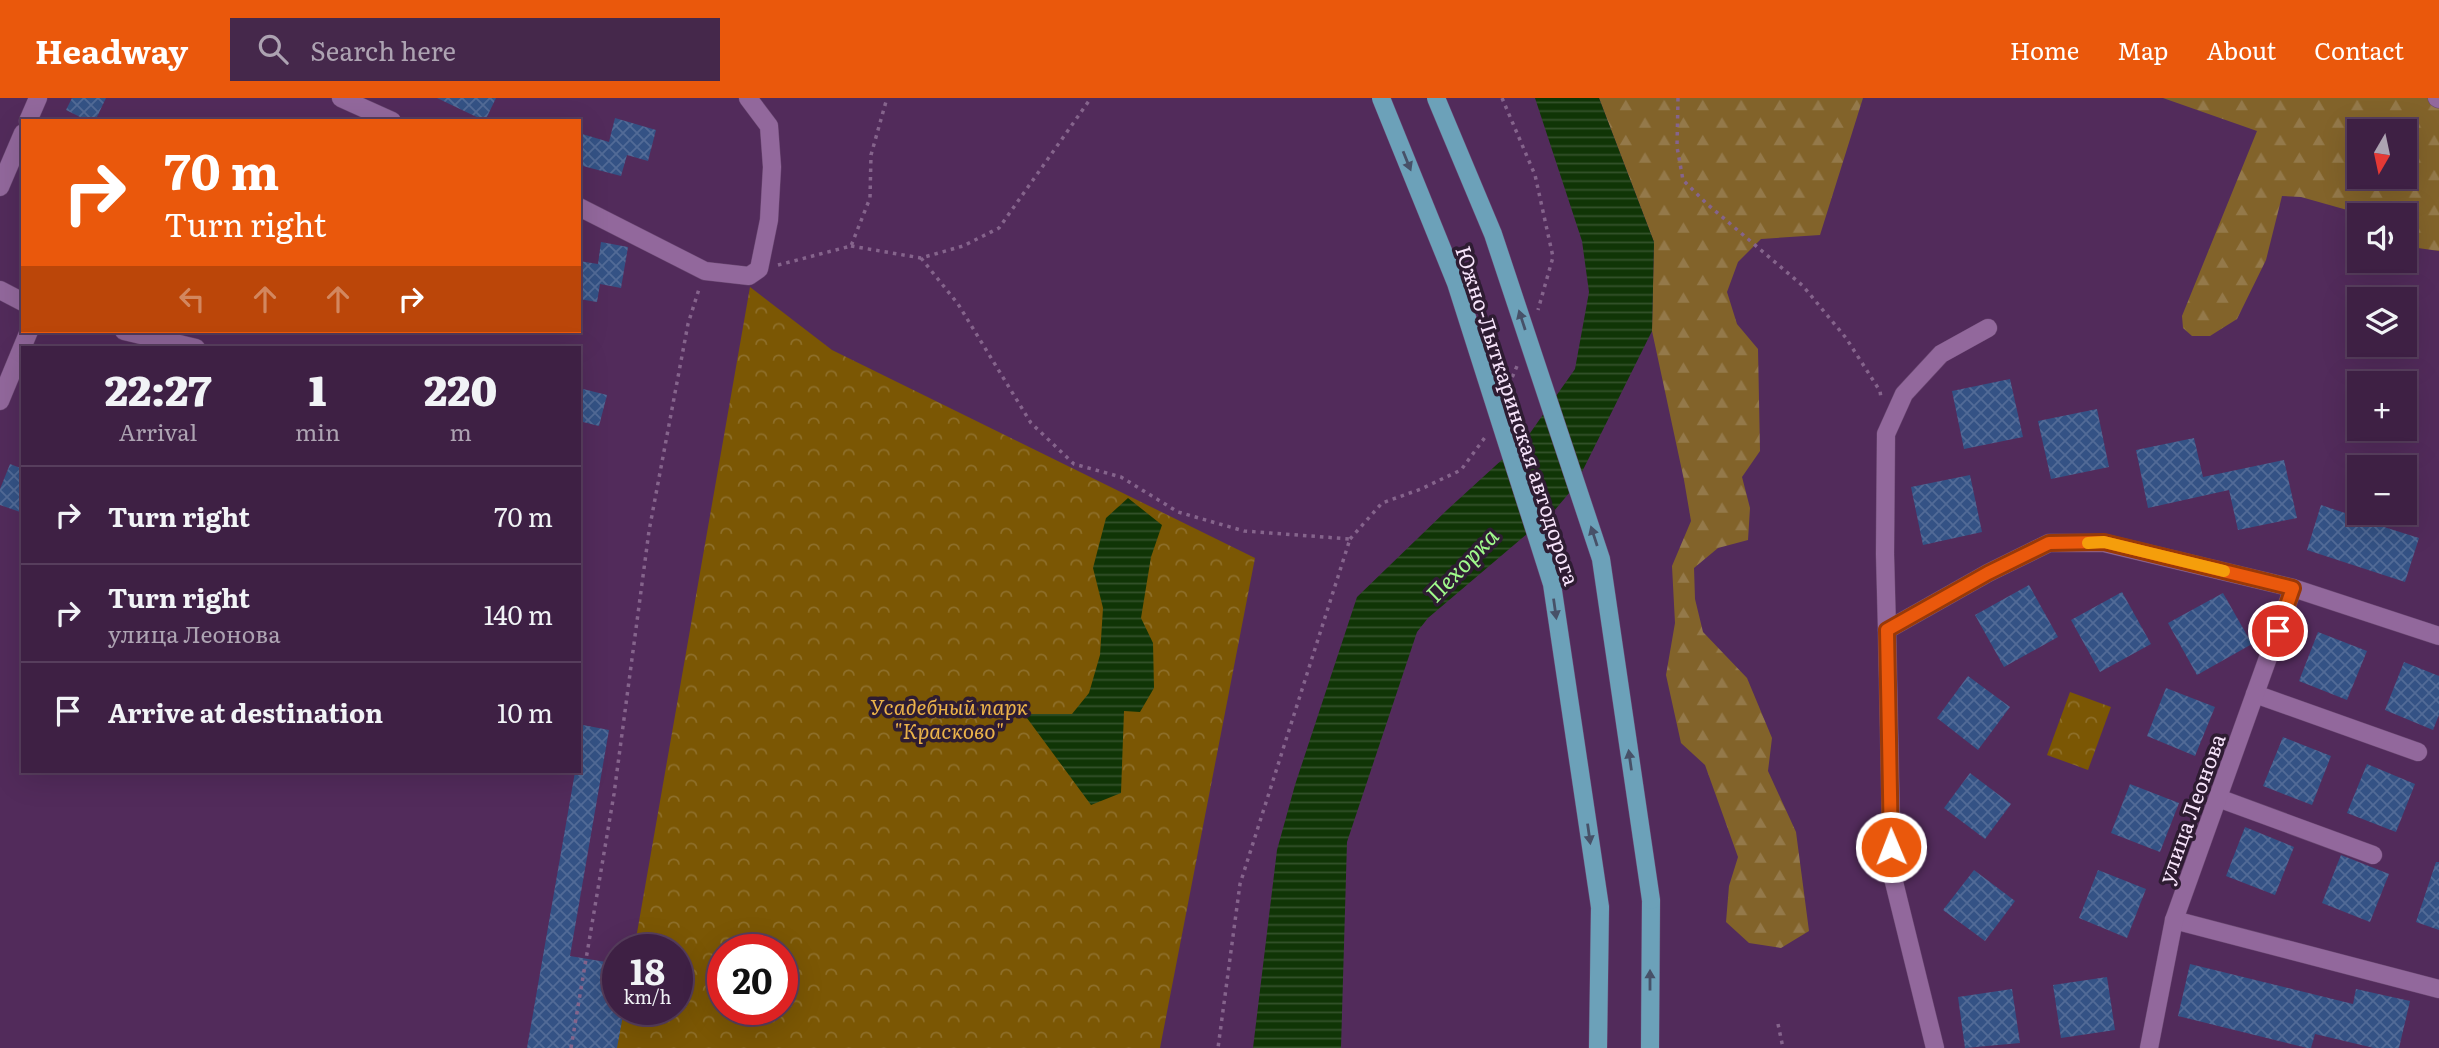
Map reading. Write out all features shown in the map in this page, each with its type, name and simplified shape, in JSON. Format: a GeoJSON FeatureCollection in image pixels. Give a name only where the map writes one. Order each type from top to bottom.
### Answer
{"type":"FeatureCollection","features":[{"type":"Feature","properties":{"kind":"main road","name":"Южно-Лыткаринская автодорога"},"geometry":{"type":"LineString","coordinates":[[1381,98],[1456,283],[1552,584],[1600,906],[1598,1048]]}},
{"type":"Feature","properties":{"kind":"main road","name":"Южно-Лыткаринская автодорога"},"geometry":{"type":"LineString","coordinates":[[1436,98],[1493,234],[1601,559],[1651,901],[1650,1048]]}},
{"type":"Feature","properties":{"kind":"street"},"geometry":{"type":"LineString","coordinates":[[29,119],[38,98]]}},
{"type":"Feature","properties":{"kind":"street"},"geometry":{"type":"LineString","coordinates":[[341,98],[388,119]]}},
{"type":"Feature","properties":{"kind":"street"},"geometry":{"type":"LineString","coordinates":[[581,207],[705,271],[749,276],[759,269],[769,220],[772,167],[769,126],[748,98]]}},
{"type":"Feature","properties":{"kind":"street"},"geometry":{"type":"LineString","coordinates":[[0,187],[21,138]]}},
{"type":"Feature","properties":{"kind":"street"},"geometry":{"type":"LineString","coordinates":[[0,290],[21,301]]}},
{"type":"Feature","properties":{"kind":"street"},"geometry":{"type":"LineString","coordinates":[[1934,1048],[1892,874],[1885,554],[1886,434],[1904,394],[1941,354],[1988,328]]}},
{"type":"Feature","properties":{"kind":"street"},"geometry":{"type":"LineString","coordinates":[[132,333],[188,346]]}},
{"type":"Feature","properties":{"kind":"street"},"geometry":{"type":"LineString","coordinates":[[0,401],[21,350]]}},
{"type":"Feature","properties":{"kind":"street"},"geometry":{"type":"LineString","coordinates":[[1887,630],[1988,573],[2049,543],[2104,542],[2293,588],[2439,636]]}},
{"type":"Feature","properties":{"kind":"street","name":"улица Леонова"},"geometry":{"type":"LineString","coordinates":[[2149,1048],[2174,920],[2293,588]]}},
{"type":"Feature","properties":{"kind":"street"},"geometry":{"type":"LineString","coordinates":[[2255,694],[2418,752]]}},
{"type":"Feature","properties":{"kind":"street"},"geometry":{"type":"LineString","coordinates":[[2218,798],[2373,855]]}},
{"type":"Feature","properties":{"kind":"street"},"geometry":{"type":"LineString","coordinates":[[2174,920],[2439,989]]}},
{"type":"Feature","properties":{"kind":"path"},"geometry":{"type":"LineString","coordinates":[[851,246],[870,198],[871,155],[887,98]]}},
{"type":"Feature","properties":{"kind":"path"},"geometry":{"type":"LineString","coordinates":[[759,269],[851,246],[921,258],[963,246],[999,228],[1091,98]]}},
{"type":"Feature","properties":{"kind":"path"},"geometry":{"type":"LineString","coordinates":[[1678,98],[1677,147],[1683,180],[1802,286],[1846,338],[1880,391],[1882,402]]}},
{"type":"Feature","properties":{"kind":"path"},"geometry":{"type":"LineString","coordinates":[[921,258],[958,304],[1031,423],[1074,464],[1121,477],[1178,512],[1244,531],[1349,539],[1240,884],[1218,1048]]}},
{"type":"Feature","properties":{"kind":"path"},"geometry":{"type":"LineString","coordinates":[[571,1048],[614,794],[649,531],[688,324],[705,271]]}},
{"type":"Feature","properties":{"kind":"path"},"geometry":{"type":"LineString","coordinates":[[1779,1024],[1783,1048]]}},
{"type":"Feature","properties":{"kind":"green space"},"geometry":{"type":"Polygon","coordinates":[[[1599,98],[1863,98],[1820,235],[1761,239],[1738,262],[1727,292],[1737,324],[1758,349],[1760,451],[1742,477],[1750,508],[1748,540],[1718,548],[1694,568],[1695,599],[1703,632],[1747,678],[1772,738],[1768,771],[1796,832],[1809,931],[1781,948],[1749,943],[1726,922],[1729,886],[1738,857],[1705,765],[1681,743],[1666,675],[1675,623],[1672,566],[1691,521],[1652,331],[1654,242],[1599,98]]]}},
{"type":"Feature","properties":{"kind":"green space"},"geometry":{"type":"Polygon","coordinates":[[[2163,98],[2439,98],[2439,251],[2417,248],[2417,203],[2347,203],[2347,210],[2301,197],[2282,196],[2266,260],[2237,319],[2210,336],[2192,336],[2183,328],[2182,316],[2257,131],[2163,98]]]}},
{"type":"Feature","properties":{"kind":"green space","name":"Усадебный парк \"Красково\""},"geometry":{"type":"Polygon","coordinates":[[[750,287],[832,350],[1255,558],[1160,1048],[616,1048],[620,1025],[693,1025],[693,934],[637,934],[750,287]]]}},
{"type":"Feature","properties":{"kind":"green space"},"geometry":{"type":"Polygon","coordinates":[[[2070,692],[2111,707],[2088,770],[2047,755],[2070,692]]]}},
{"type":"Feature","properties":{"kind":"water","name":"Пехорка"},"geometry":{"type":"Polygon","coordinates":[[[1535,98],[1599,98],[1654,242],[1652,331],[1575,486],[1554,511],[1428,618],[1417,632],[1347,842],[1341,1048],[1253,1048],[1277,850],[1295,785],[1357,597],[1528,436],[1575,369],[1589,292],[1582,241],[1535,98]]]}},
{"type":"Feature","properties":{"kind":"water"},"geometry":{"type":"Polygon","coordinates":[[[1128,498],[1162,525],[1151,557],[1141,618],[1153,643],[1154,688],[1140,712],[1124,711],[1121,793],[1091,805],[1024,714],[1072,714],[1089,693],[1100,655],[1103,608],[1093,568],[1106,518],[1128,498]]]}},
{"type":"Feature","properties":{"kind":"building"},"geometry":{"type":"Polygon","coordinates":[[[72,98],[106,98],[96,119],[84,119],[66,110],[72,98]]]}},
{"type":"Feature","properties":{"kind":"building"},"geometry":{"type":"Polygon","coordinates":[[[437,98],[496,98],[486,119],[437,98]]]}},
{"type":"Feature","properties":{"kind":"building"},"geometry":{"type":"Polygon","coordinates":[[[615,118],[656,130],[648,161],[627,155],[621,176],[581,166],[581,134],[609,142],[615,118]]]}},
{"type":"Feature","properties":{"kind":"building"},"geometry":{"type":"Polygon","coordinates":[[[601,242],[628,247],[621,288],[600,284],[597,302],[581,299],[581,261],[598,264],[601,242]]]}},
{"type":"Feature","properties":{"kind":"building"},"geometry":{"type":"Polygon","coordinates":[[[2010,379],[2023,437],[1964,449],[1952,391],[2010,379]]]}},
{"type":"Feature","properties":{"kind":"building"},"geometry":{"type":"Polygon","coordinates":[[[581,388],[607,395],[599,426],[581,422],[581,388]]]}},
{"type":"Feature","properties":{"kind":"building"},"geometry":{"type":"Polygon","coordinates":[[[2097,409],[2109,467],[2051,479],[2038,421],[2097,409]]]}},
{"type":"Feature","properties":{"kind":"building"},"geometry":{"type":"Polygon","coordinates":[[[2194,438],[2203,477],[2284,460],[2297,518],[2238,530],[2229,490],[2148,508],[2136,450],[2194,438]]]}},
{"type":"Feature","properties":{"kind":"building"},"geometry":{"type":"Polygon","coordinates":[[[10,464],[21,468],[21,512],[0,505],[0,489],[10,464]]]}},
{"type":"Feature","properties":{"kind":"building"},"geometry":{"type":"Polygon","coordinates":[[[1970,475],[1982,532],[1923,545],[1911,487],[1970,475]]]}},
{"type":"Feature","properties":{"kind":"building"},"geometry":{"type":"Polygon","coordinates":[[[2321,505],[2347,514],[2347,525],[2385,525],[2384,527],[2419,538],[2405,582],[2307,550],[2321,505]]]}},
{"type":"Feature","properties":{"kind":"building"},"geometry":{"type":"Polygon","coordinates":[[[2029,585],[2058,637],[2004,667],[1975,615],[2029,585]]]}},
{"type":"Feature","properties":{"kind":"building"},"geometry":{"type":"Polygon","coordinates":[[[2122,592],[2151,644],[2100,672],[2071,620],[2122,592]]]}},
{"type":"Feature","properties":{"kind":"building"},"geometry":{"type":"Polygon","coordinates":[[[2223,593],[2252,644],[2197,675],[2168,623],[2223,593]]]}},
{"type":"Feature","properties":{"kind":"building"},"geometry":{"type":"Polygon","coordinates":[[[2318,632],[2367,651],[2347,700],[2299,681],[2318,632]]]}},
{"type":"Feature","properties":{"kind":"building"},"geometry":{"type":"Polygon","coordinates":[[[2404,662],[2439,676],[2439,715],[2433,730],[2385,710],[2404,662]]]}},
{"type":"Feature","properties":{"kind":"building"},"geometry":{"type":"Polygon","coordinates":[[[1968,676],[2010,707],[1978,750],[1937,718],[1968,676]]]}},
{"type":"Feature","properties":{"kind":"building"},"geometry":{"type":"Polygon","coordinates":[[[2166,688],[2215,707],[2195,756],[2147,736],[2166,688]]]}},
{"type":"Feature","properties":{"kind":"building"},"geometry":{"type":"Polygon","coordinates":[[[583,725],[609,730],[570,956],[602,961],[602,1025],[621,1025],[617,1048],[527,1048],[575,773],[581,773],[583,725]]]}},
{"type":"Feature","properties":{"kind":"building"},"geometry":{"type":"Polygon","coordinates":[[[2283,737],[2331,756],[2312,805],[2263,786],[2283,737]]]}},
{"type":"Feature","properties":{"kind":"building"},"geometry":{"type":"Polygon","coordinates":[[[2367,764],[2415,784],[2396,832],[2347,813],[2367,764]]]}},
{"type":"Feature","properties":{"kind":"building"},"geometry":{"type":"Polygon","coordinates":[[[1970,773],[2011,804],[1985,839],[1944,808],[1970,773]]]}},
{"type":"Feature","properties":{"kind":"building"},"geometry":{"type":"Polygon","coordinates":[[[2130,784],[2179,803],[2160,852],[2111,833],[2130,784]]]}},
{"type":"Feature","properties":{"kind":"building"},"geometry":{"type":"Polygon","coordinates":[[[2245,827],[2294,847],[2275,895],[2226,876],[2245,827]]]}},
{"type":"Feature","properties":{"kind":"building"},"geometry":{"type":"Polygon","coordinates":[[[2341,855],[2389,874],[2370,922],[2322,903],[2341,855]]]}},
{"type":"Feature","properties":{"kind":"building"},"geometry":{"type":"Polygon","coordinates":[[[2436,862],[2439,862],[2439,930],[2416,922],[2436,862]]]}},
{"type":"Feature","properties":{"kind":"building"},"geometry":{"type":"Polygon","coordinates":[[[1974,870],[2015,901],[1985,941],[1943,910],[1974,870]]]}},
{"type":"Feature","properties":{"kind":"building"},"geometry":{"type":"Polygon","coordinates":[[[2098,870],[2146,889],[2127,938],[2079,918],[2098,870]]]}},
{"type":"Feature","properties":{"kind":"building"},"geometry":{"type":"Polygon","coordinates":[[[2190,964],[2353,1004],[2356,989],[2410,1001],[2399,1048],[2374,1048],[2315,1034],[2311,1048],[2307,1048],[2178,1016],[2190,964]]]}},
{"type":"Feature","properties":{"kind":"building"},"geometry":{"type":"Polygon","coordinates":[[[2107,977],[2115,1030],[2061,1038],[2053,985],[2107,977]]]}},
{"type":"Feature","properties":{"kind":"building"},"geometry":{"type":"Polygon","coordinates":[[[2012,989],[2020,1043],[1965,1048],[1958,997],[2012,989]]]}},
{"type":"Feature","properties":{"kind":"slow traffic"},"geometry":{"type":"LineString","coordinates":[[2088,543],[2104,542],[2224,571]]}},
{"type":"Feature","properties":{"kind":"route"},"geometry":{"type":"LineString","coordinates":[[1891,847],[1887,630],[1988,573],[2049,543],[2104,542],[2293,588],[2278,631]]}}]}
